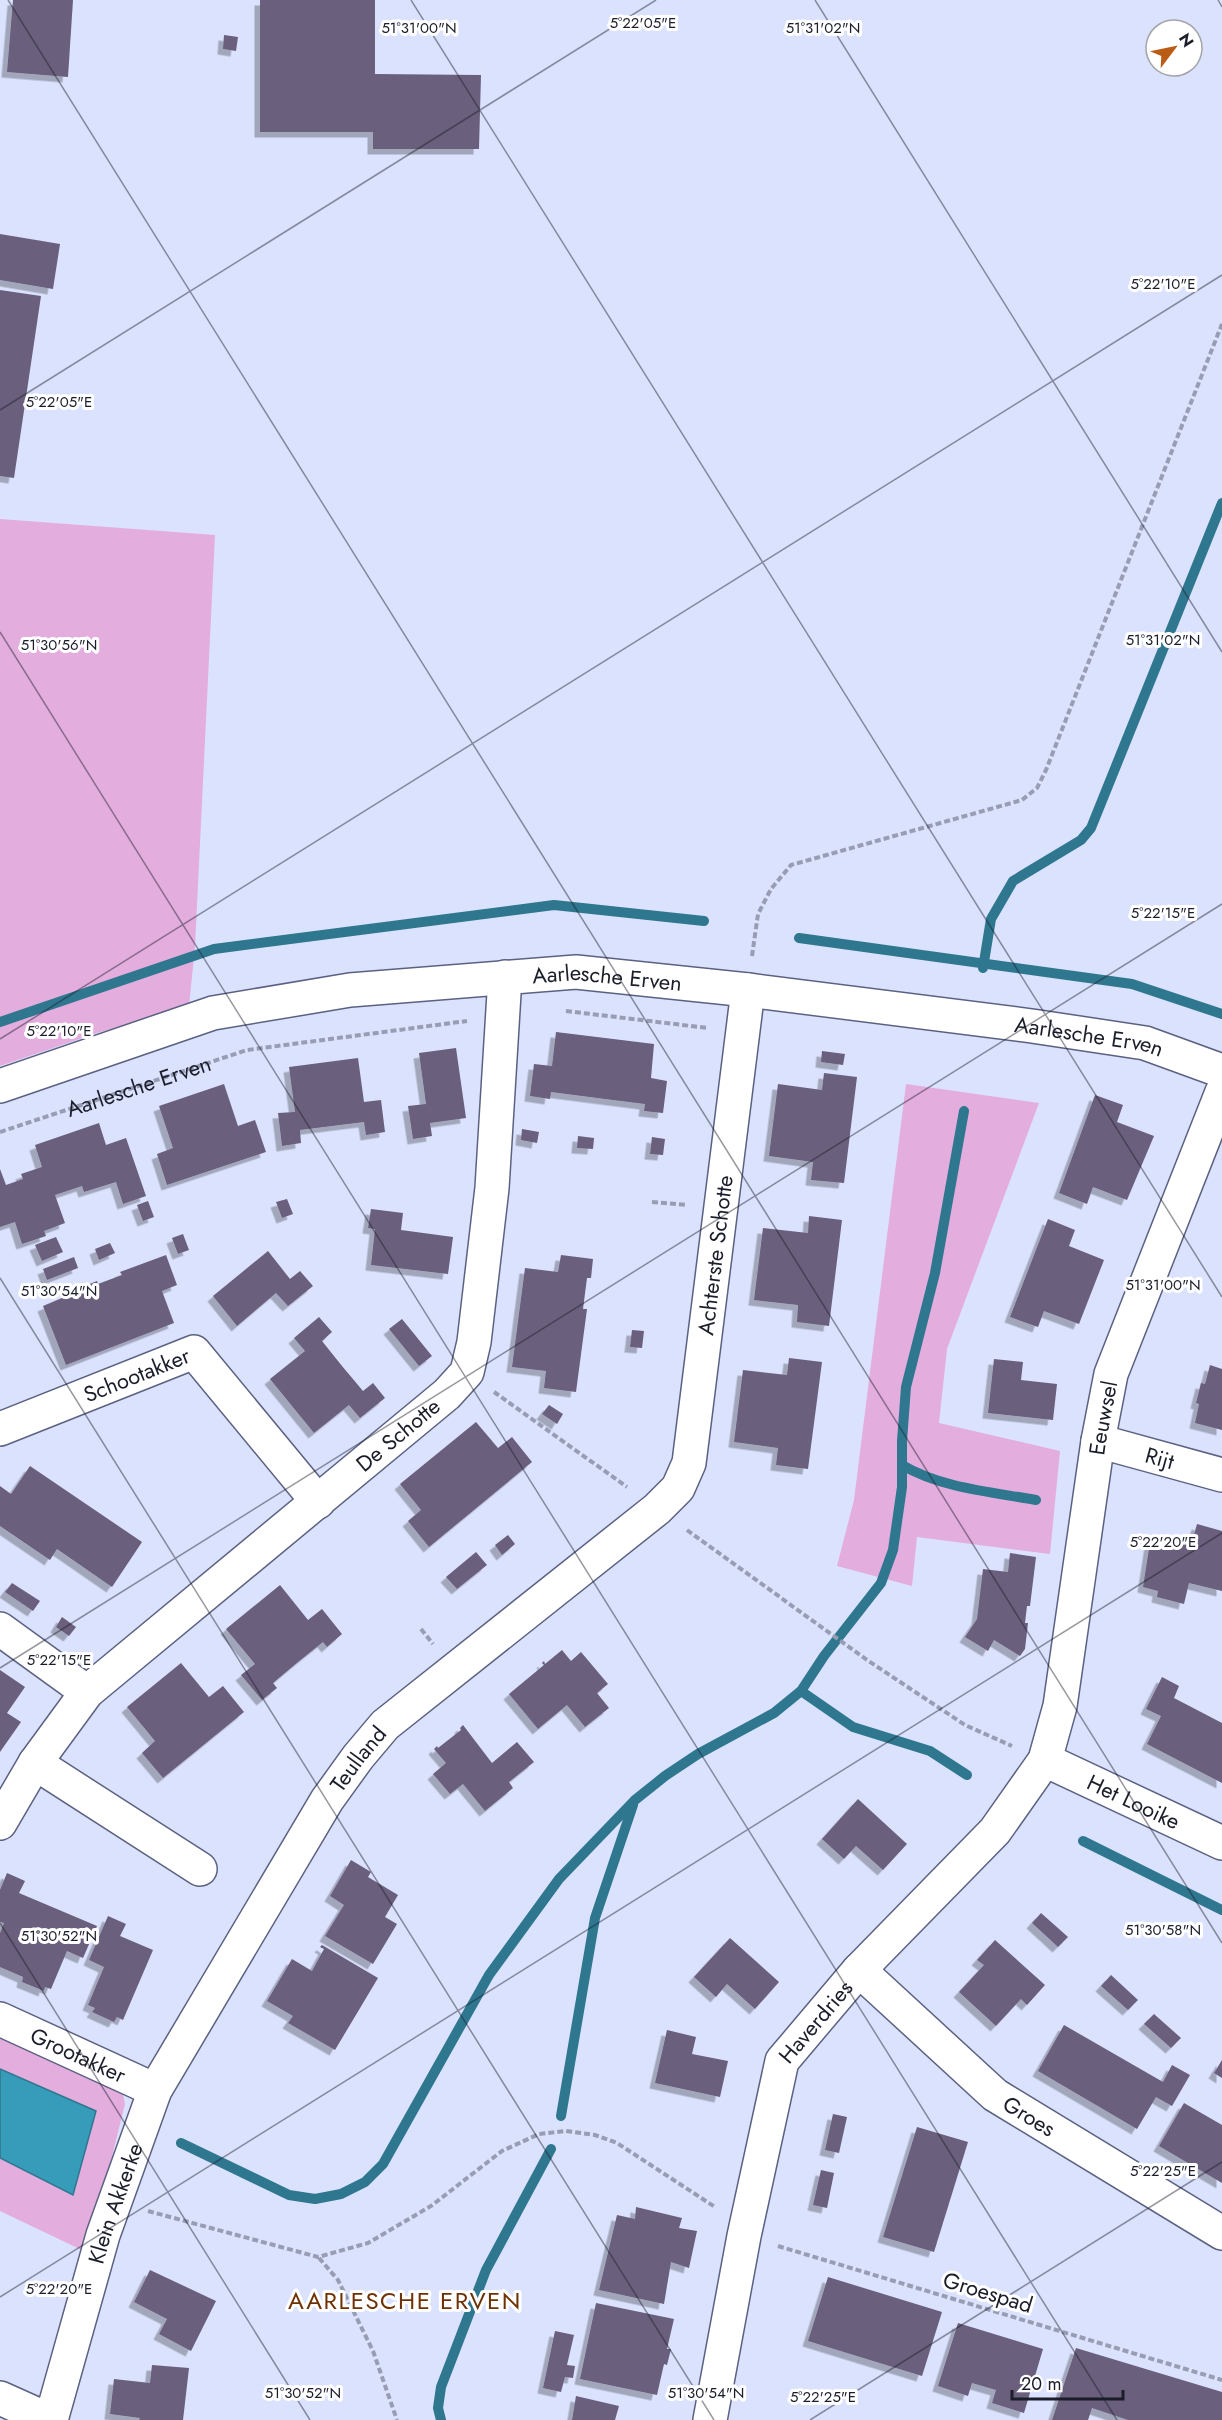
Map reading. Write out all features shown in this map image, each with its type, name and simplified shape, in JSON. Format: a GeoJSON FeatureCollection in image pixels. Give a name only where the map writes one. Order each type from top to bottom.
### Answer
{"type":"FeatureCollection","features":[{"type":"Feature","properties":{"kind":"street","name":"Aarlesche Erven"},"geometry":{"type":"LineString","coordinates":[[0,1086],[213,1012],[350,990],[576,972],[748,990],[1032,1026],[1145,1043],[1222,1071]]}},
{"type":"Feature","properties":{"kind":"street","name":"De Schotte"},"geometry":{"type":"LineString","coordinates":[[0,1822],[35,1763],[87,1692],[447,1394],[467,1372],[474,1342],[492,1188],[505,977]]}},
{"type":"Feature","properties":{"kind":"street","name":"Achterste Schotte"},"geometry":{"type":"LineString","coordinates":[[657,1509],[678,1488],[689,1462],[748,990]]}},
{"type":"Feature","properties":{"kind":"street","name":"Eeuwsel"},"geometry":{"type":"LineString","coordinates":[[1045,1760],[1060,1706],[1098,1441],[1111,1374],[1222,1092]]}},
{"type":"Feature","properties":{"kind":"street","name":"Schootakker"},"geometry":{"type":"LineString","coordinates":[[0,1429],[194,1352],[318,1502]]}},
{"type":"Feature","properties":{"kind":"street","name":"Rijt"},"geometry":{"type":"LineString","coordinates":[[1098,1441],[1222,1475]]}},
{"type":"Feature","properties":{"kind":"street","name":"Teulland"},"geometry":{"type":"LineString","coordinates":[[155,2090],[327,1800],[379,1733],[394,1718],[657,1509]]}},
{"type":"Feature","properties":{"kind":"street"},"geometry":{"type":"LineString","coordinates":[[0,1629],[87,1692]]}},
{"type":"Feature","properties":{"kind":"street","name":"Het Looike"},"geometry":{"type":"LineString","coordinates":[[1045,1760],[1222,1843]]}},
{"type":"Feature","properties":{"kind":"street","name":"Haverdries"},"geometry":{"type":"LineString","coordinates":[[710,2420],[744,2236],[782,2061],[859,1970],[995,1832],[1045,1760]]}},
{"type":"Feature","properties":{"kind":"street"},"geometry":{"type":"LineString","coordinates":[[35,1763],[200,1869]]}},
{"type":"Feature","properties":{"kind":"street","name":"Groes"},"geometry":{"type":"LineString","coordinates":[[859,1970],[995,2095],[1222,2233]]}},
{"type":"Feature","properties":{"kind":"street","name":"Grootakker"},"geometry":{"type":"LineString","coordinates":[[0,2019],[155,2090]]}},
{"type":"Feature","properties":{"kind":"street","name":"Klein Akkerke"},"geometry":{"type":"LineString","coordinates":[[0,2398],[50,2420],[103,2235],[155,2090]]}},
{"type":"Feature","properties":{"kind":"path"},"geometry":{"type":"LineString","coordinates":[[748,990],[758,914],[771,889],[790,866],[1022,800],[1037,788],[1222,324]]}},
{"type":"Feature","properties":{"kind":"path","name":"Aarlesche Erven"},"geometry":{"type":"LineString","coordinates":[[556,1010],[742,1032]]}},
{"type":"Feature","properties":{"kind":"path","name":"Aarlesche Erven"},"geometry":{"type":"LineString","coordinates":[[0,1132],[247,1050],[503,1017]]}},
{"type":"Feature","properties":{"kind":"path"},"geometry":{"type":"LineString","coordinates":[[467,1372],[810,1619],[965,1725],[1045,1760]]}},
{"type":"Feature","properties":{"kind":"path"},"geometry":{"type":"LineString","coordinates":[[115,2202],[318,2257],[368,2243],[431,2206],[502,2151],[539,2134],[566,2131],[595,2135],[617,2143],[722,2212],[744,2236]]}},
{"type":"Feature","properties":{"kind":"path","name":"Groespad"},"geometry":{"type":"LineString","coordinates":[[744,2236],[1222,2380]]}},
{"type":"Feature","properties":{"kind":"path"},"geometry":{"type":"LineString","coordinates":[[318,2257],[338,2280],[373,2351],[398,2420]]}},
{"type":"Feature","properties":{"kind":"shaded area"},"geometry":{"type":"Polygon","coordinates":[[[0,519],[215,535],[195,946],[189,1007],[97,1033],[0,1066],[0,519]]]}},
{"type":"Feature","properties":{"kind":"shaded area"},"geometry":{"type":"Polygon","coordinates":[[[906,1084],[1039,1103],[947,1349],[939,1423],[1060,1451],[1050,1554],[917,1537],[912,1586],[837,1566],[854,1500],[906,1084]]]}},
{"type":"Feature","properties":{"kind":"shaded area"},"geometry":{"type":"Polygon","coordinates":[[[0,2033],[116,2084],[123,2094],[125,2104],[88,2253],[0,2211],[0,2158],[73,2195],[95,2112],[0,2069],[0,2033]]]}},
{"type":"Feature","properties":{"kind":"water"},"geometry":{"type":"Polygon","coordinates":[[[0,2069],[96,2111],[73,2195],[0,2158],[0,2069]]]}},
{"type":"Feature","properties":{"kind":"building"},"geometry":{"type":"Polygon","coordinates":[[[13,0],[73,0],[68,77],[7,72],[13,0]]]}},
{"type":"Feature","properties":{"kind":"building"},"geometry":{"type":"Polygon","coordinates":[[[260,0],[375,0],[375,74],[481,75],[479,149],[373,149],[373,132],[260,132],[260,0]]]}},
{"type":"Feature","properties":{"kind":"building"},"geometry":{"type":"Polygon","coordinates":[[[224,35],[238,37],[236,51],[223,49],[224,35]]]}},
{"type":"Feature","properties":{"kind":"building"},"geometry":{"type":"Polygon","coordinates":[[[0,234],[60,244],[53,289],[0,280],[0,234]]]}},
{"type":"Feature","properties":{"kind":"building"},"geometry":{"type":"Polygon","coordinates":[[[0,290],[41,296],[14,478],[0,476],[0,290]]]}},
{"type":"Feature","properties":{"kind":"building"},"geometry":{"type":"Polygon","coordinates":[[[556,1032],[654,1044],[651,1078],[667,1081],[663,1113],[644,1111],[645,1104],[551,1092],[550,1099],[530,1096],[534,1064],[552,1066],[556,1032]]]}},
{"type":"Feature","properties":{"kind":"building"},"geometry":{"type":"Polygon","coordinates":[[[456,1048],[466,1118],[430,1123],[432,1136],[413,1139],[408,1106],[426,1104],[419,1053],[456,1048]]]}},
{"type":"Feature","properties":{"kind":"building"},"geometry":{"type":"Polygon","coordinates":[[[822,1051],[845,1054],[843,1065],[821,1062],[822,1051]]]}},
{"type":"Feature","properties":{"kind":"building"},"geometry":{"type":"Polygon","coordinates":[[[358,1058],[364,1102],[381,1100],[385,1132],[366,1135],[364,1122],[300,1130],[301,1143],[282,1146],[278,1113],[295,1112],[289,1067],[358,1058]]]}},
{"type":"Feature","properties":{"kind":"building"},"geometry":{"type":"Polygon","coordinates":[[[824,1073],[857,1077],[844,1183],[811,1180],[813,1162],[769,1156],[778,1084],[822,1090],[824,1073]]]}},
{"type":"Feature","properties":{"kind":"building"},"geometry":{"type":"Polygon","coordinates":[[[224,1084],[238,1126],[255,1120],[266,1152],[167,1185],[157,1154],[173,1148],[159,1106],[224,1084]]]}},
{"type":"Feature","properties":{"kind":"building"},"geometry":{"type":"Polygon","coordinates":[[[1095,1095],[1123,1105],[1117,1122],[1154,1136],[1127,1200],[1093,1187],[1087,1204],[1059,1193],[1095,1095]]]}},
{"type":"Feature","properties":{"kind":"building"},"geometry":{"type":"Polygon","coordinates":[[[99,1123],[106,1145],[126,1138],[146,1196],[123,1204],[116,1182],[84,1192],[82,1186],[55,1195],[65,1223],[44,1231],[46,1236],[22,1244],[15,1222],[0,1227],[0,1169],[6,1185],[23,1179],[21,1174],[42,1167],[35,1145],[99,1123]]]}},
{"type":"Feature","properties":{"kind":"building"},"geometry":{"type":"Polygon","coordinates":[[[522,1129],[539,1132],[537,1143],[521,1140],[522,1129]]]}},
{"type":"Feature","properties":{"kind":"building"},"geometry":{"type":"Polygon","coordinates":[[[578,1136],[594,1138],[593,1149],[577,1148],[578,1136]]]}},
{"type":"Feature","properties":{"kind":"building"},"geometry":{"type":"Polygon","coordinates":[[[652,1137],[665,1139],[663,1155],[650,1154],[652,1137]]]}},
{"type":"Feature","properties":{"kind":"building"},"geometry":{"type":"Polygon","coordinates":[[[287,1199],[293,1214],[282,1218],[276,1202],[287,1199]]]}},
{"type":"Feature","properties":{"kind":"building"},"geometry":{"type":"Polygon","coordinates":[[[148,1201],[154,1217],[143,1221],[137,1205],[148,1201]]]}},
{"type":"Feature","properties":{"kind":"building"},"geometry":{"type":"Polygon","coordinates":[[[371,1209],[403,1213],[401,1230],[453,1237],[448,1274],[371,1265],[375,1229],[368,1228],[371,1209]]]}},
{"type":"Feature","properties":{"kind":"building"},"geometry":{"type":"Polygon","coordinates":[[[809,1216],[842,1220],[829,1326],[797,1322],[798,1305],[754,1300],[763,1228],[808,1233],[809,1216]]]}},
{"type":"Feature","properties":{"kind":"building"},"geometry":{"type":"Polygon","coordinates":[[[1048,1219],[1075,1230],[1069,1246],[1104,1260],[1079,1324],[1044,1311],[1038,1327],[1010,1317],[1048,1219]]]}},
{"type":"Feature","properties":{"kind":"building"},"geometry":{"type":"Polygon","coordinates":[[[183,1234],[189,1250],[178,1254],[172,1238],[183,1234]]]}},
{"type":"Feature","properties":{"kind":"building"},"geometry":{"type":"Polygon","coordinates":[[[56,1237],[63,1252],[42,1261],[35,1245],[56,1237]]]}},
{"type":"Feature","properties":{"kind":"building"},"geometry":{"type":"Polygon","coordinates":[[[110,1243],[115,1253],[99,1260],[95,1249],[110,1243]]]}},
{"type":"Feature","properties":{"kind":"building"},"geometry":{"type":"Polygon","coordinates":[[[268,1251],[290,1279],[300,1271],[313,1286],[288,1306],[276,1293],[237,1326],[213,1296],[268,1251]]]}},
{"type":"Feature","properties":{"kind":"building"},"geometry":{"type":"Polygon","coordinates":[[[166,1255],[177,1285],[162,1291],[174,1323],[66,1365],[43,1306],[69,1295],[68,1293],[97,1281],[98,1284],[122,1275],[120,1272],[166,1255]]]}},
{"type":"Feature","properties":{"kind":"building"},"geometry":{"type":"Polygon","coordinates":[[[561,1255],[593,1259],[591,1278],[587,1278],[583,1309],[587,1309],[576,1392],[544,1388],[546,1371],[512,1367],[525,1268],[558,1272],[561,1255]]]}},
{"type":"Feature","properties":{"kind":"building"},"geometry":{"type":"Polygon","coordinates":[[[74,1257],[78,1268],[47,1280],[43,1269],[74,1257]]]}},
{"type":"Feature","properties":{"kind":"building"},"geometry":{"type":"Polygon","coordinates":[[[319,1317],[332,1332],[322,1341],[342,1366],[363,1391],[373,1383],[385,1398],[360,1418],[349,1405],[314,1433],[270,1379],[305,1351],[294,1338],[319,1317]]]}},
{"type":"Feature","properties":{"kind":"building"},"geometry":{"type":"Polygon","coordinates":[[[402,1319],[432,1356],[419,1366],[389,1329],[402,1319]]]}},
{"type":"Feature","properties":{"kind":"building"},"geometry":{"type":"Polygon","coordinates":[[[632,1330],[644,1331],[642,1348],[630,1347],[632,1330]]]}},
{"type":"Feature","properties":{"kind":"building"},"geometry":{"type":"Polygon","coordinates":[[[789,1358],[822,1362],[808,1469],[776,1465],[778,1448],[734,1442],[743,1370],[787,1375],[789,1358]]]}},
{"type":"Feature","properties":{"kind":"building"},"geometry":{"type":"Polygon","coordinates":[[[994,1359],[1023,1362],[1021,1380],[1057,1384],[1053,1420],[988,1413],[994,1359]]]}},
{"type":"Feature","properties":{"kind":"building"},"geometry":{"type":"Polygon","coordinates":[[[1210,1365],[1222,1369],[1222,1430],[1195,1423],[1199,1404],[1196,1403],[1201,1383],[1205,1384],[1210,1365]]]}},
{"type":"Feature","properties":{"kind":"building"},"geometry":{"type":"Polygon","coordinates":[[[549,1405],[563,1414],[557,1424],[542,1414],[549,1405]]]}},
{"type":"Feature","properties":{"kind":"building"},"geometry":{"type":"Polygon","coordinates":[[[476,1422],[498,1448],[512,1437],[532,1462],[429,1547],[408,1521],[421,1510],[400,1484],[476,1422]]]}},
{"type":"Feature","properties":{"kind":"building"},"geometry":{"type":"Polygon","coordinates":[[[30,1466],[142,1542],[112,1587],[57,1549],[50,1560],[0,1526],[0,1486],[11,1494],[30,1466]]]}},
{"type":"Feature","properties":{"kind":"building"},"geometry":{"type":"Polygon","coordinates":[[[1197,1524],[1222,1531],[1222,1591],[1189,1583],[1184,1604],[1157,1597],[1158,1591],[1143,1587],[1150,1542],[1170,1548],[1172,1537],[1192,1542],[1197,1524]]]}},
{"type":"Feature","properties":{"kind":"building"},"geometry":{"type":"Polygon","coordinates":[[[508,1535],[515,1544],[502,1555],[495,1545],[508,1535]]]}},
{"type":"Feature","properties":{"kind":"building"},"geometry":{"type":"Polygon","coordinates":[[[476,1552],[487,1565],[457,1589],[446,1577],[476,1552]]]}},
{"type":"Feature","properties":{"kind":"building"},"geometry":{"type":"Polygon","coordinates":[[[1010,1553],[1036,1557],[1030,1606],[1027,1606],[1025,1649],[1020,1656],[994,1640],[988,1651],[965,1637],[977,1619],[983,1569],[1008,1572],[1010,1553]]]}},
{"type":"Feature","properties":{"kind":"building"},"geometry":{"type":"Polygon","coordinates":[[[12,1583],[40,1601],[33,1611],[5,1592],[12,1583]]]}},
{"type":"Feature","properties":{"kind":"building"},"geometry":{"type":"Polygon","coordinates":[[[280,1585],[308,1620],[322,1609],[342,1634],[327,1647],[323,1642],[298,1662],[273,1683],[277,1688],[262,1700],[241,1675],[255,1664],[226,1629],[280,1585]]]}},
{"type":"Feature","properties":{"kind":"building"},"geometry":{"type":"Polygon","coordinates":[[[62,1617],[76,1627],[69,1636],[56,1627],[62,1617]]]}},
{"type":"Feature","properties":{"kind":"building"},"geometry":{"type":"Polygon","coordinates":[[[562,1650],[571,1661],[581,1652],[608,1684],[597,1693],[609,1708],[585,1727],[567,1705],[538,1729],[509,1694],[544,1665],[542,1663],[544,1661],[545,1664],[562,1650]]]}},
{"type":"Feature","properties":{"kind":"building"},"geometry":{"type":"Polygon","coordinates":[[[181,1663],[209,1697],[223,1686],[244,1712],[163,1778],[142,1753],[155,1741],[127,1707],[181,1663]]]}},
{"type":"Feature","properties":{"kind":"building"},"geometry":{"type":"Polygon","coordinates":[[[0,1670],[25,1687],[7,1713],[21,1722],[0,1752],[0,1670]]]}},
{"type":"Feature","properties":{"kind":"building"},"geometry":{"type":"Polygon","coordinates":[[[1162,1677],[1179,1686],[1174,1698],[1222,1723],[1222,1783],[1147,1744],[1161,1716],[1146,1709],[1162,1677]]]}},
{"type":"Feature","properties":{"kind":"building"},"geometry":{"type":"Polygon","coordinates":[[[463,1725],[492,1763],[517,1742],[534,1762],[509,1782],[513,1788],[485,1811],[463,1784],[450,1794],[433,1774],[446,1763],[434,1749],[461,1730],[463,1725]]]}},
{"type":"Feature","properties":{"kind":"building"},"geometry":{"type":"Polygon","coordinates":[[[858,1799],[907,1844],[883,1870],[856,1846],[844,1859],[822,1839],[858,1799]]]}},
{"type":"Feature","properties":{"kind":"building"},"geometry":{"type":"Polygon","coordinates":[[[351,1860],[371,1872],[368,1877],[398,1895],[385,1917],[397,1924],[373,1964],[325,1936],[344,1905],[330,1896],[351,1860]]]}},
{"type":"Feature","properties":{"kind":"building"},"geometry":{"type":"Polygon","coordinates":[[[7,1873],[25,1881],[19,1893],[97,1926],[83,1958],[67,1951],[51,1989],[45,1987],[44,1991],[22,1982],[23,1977],[0,1967],[0,1933],[4,1923],[0,1922],[0,1890],[7,1873]]]}},
{"type":"Feature","properties":{"kind":"building"},"geometry":{"type":"Polygon","coordinates":[[[1041,1913],[1068,1937],[1058,1947],[1032,1923],[1041,1913]]]}},
{"type":"Feature","properties":{"kind":"building"},"geometry":{"type":"Polygon","coordinates":[[[108,1916],[126,1924],[120,1936],[153,1950],[123,2020],[117,2017],[114,2022],[92,2012],[95,2008],[88,2005],[104,1967],[89,1960],[108,1916]]]}},
{"type":"Feature","properties":{"kind":"building"},"geometry":{"type":"Polygon","coordinates":[[[730,1938],[779,1982],[755,2009],[727,1984],[716,1997],[694,1977],[730,1938]]]}},
{"type":"Feature","properties":{"kind":"building"},"geometry":{"type":"Polygon","coordinates":[[[995,1940],[1045,1985],[1027,2005],[1021,1999],[996,2026],[959,1992],[984,1965],[977,1960],[995,1940]]]}},
{"type":"Feature","properties":{"kind":"building"},"geometry":{"type":"Polygon","coordinates":[[[322,1945],[378,1978],[335,2050],[288,2023],[293,2016],[267,2001],[292,1959],[312,1971],[324,1949],[320,1947],[322,1945]]]}},
{"type":"Feature","properties":{"kind":"building"},"geometry":{"type":"Polygon","coordinates":[[[1111,1975],[1138,2000],[1128,2010],[1101,1986],[1111,1975]]]}},
{"type":"Feature","properties":{"kind":"building"},"geometry":{"type":"Polygon","coordinates":[[[1154,2014],[1181,2038],[1171,2048],[1144,2024],[1154,2014]]]}},
{"type":"Feature","properties":{"kind":"building"},"geometry":{"type":"Polygon","coordinates":[[[1064,2025],[1163,2082],[1172,2065],[1190,2075],[1172,2106],[1156,2097],[1137,2129],[1038,2071],[1064,2025]]]}},
{"type":"Feature","properties":{"kind":"building"},"geometry":{"type":"Polygon","coordinates":[[[667,2030],[696,2037],[692,2054],[728,2061],[720,2097],[655,2083],[667,2030]]]}},
{"type":"Feature","properties":{"kind":"building"},"geometry":{"type":"Polygon","coordinates":[[[1222,2060],[1222,2078],[1214,2073],[1222,2060]]]}},
{"type":"Feature","properties":{"kind":"building"},"geometry":{"type":"Polygon","coordinates":[[[1184,2103],[1222,2125],[1222,2183],[1159,2146],[1184,2103]]]}},
{"type":"Feature","properties":{"kind":"building"},"geometry":{"type":"Polygon","coordinates":[[[833,2114],[847,2117],[839,2153],[825,2150],[833,2114]]]}},
{"type":"Feature","properties":{"kind":"building"},"geometry":{"type":"Polygon","coordinates":[[[917,2127],[968,2142],[934,2252],[883,2237],[917,2127]]]}},
{"type":"Feature","properties":{"kind":"building"},"geometry":{"type":"Polygon","coordinates":[[[821,2170],[834,2173],[827,2208],[813,2205],[821,2170]]]}},
{"type":"Feature","properties":{"kind":"building"},"geometry":{"type":"Polygon","coordinates":[[[636,2207],[682,2218],[679,2228],[697,2231],[689,2268],[671,2262],[664,2304],[599,2290],[617,2215],[635,2219],[636,2207]]]}},
{"type":"Feature","properties":{"kind":"building"},"geometry":{"type":"Polygon","coordinates":[[[150,2270],[216,2301],[191,2351],[159,2334],[167,2319],[134,2302],[150,2270]]]}},
{"type":"Feature","properties":{"kind":"building"},"geometry":{"type":"Polygon","coordinates":[[[828,2277],[942,2312],[922,2376],[808,2341],[828,2277]]]}},
{"type":"Feature","properties":{"kind":"building"},"geometry":{"type":"Polygon","coordinates":[[[596,2303],[674,2319],[667,2349],[671,2349],[667,2365],[664,2364],[657,2395],[580,2379],[596,2303]]]}},
{"type":"Feature","properties":{"kind":"building"},"geometry":{"type":"Polygon","coordinates":[[[958,2323],[1043,2349],[1024,2413],[992,2403],[996,2390],[972,2383],[968,2396],[938,2386],[958,2323]]]}},
{"type":"Feature","properties":{"kind":"building"},"geometry":{"type":"Polygon","coordinates":[[[555,2331],[574,2335],[567,2365],[575,2366],[573,2378],[565,2377],[561,2392],[543,2388],[555,2331]]]}},
{"type":"Feature","properties":{"kind":"building"},"geometry":{"type":"Polygon","coordinates":[[[1076,2348],[1222,2392],[1222,2420],[1128,2420],[1092,2408],[1088,2420],[1052,2420],[1076,2348]]]}},
{"type":"Feature","properties":{"kind":"building"},"geometry":{"type":"Polygon","coordinates":[[[152,2365],[189,2368],[183,2420],[139,2420],[140,2418],[110,2414],[114,2379],[150,2383],[152,2365]]]}},
{"type":"Feature","properties":{"kind":"building"},"geometry":{"type":"Polygon","coordinates":[[[576,2396],[619,2406],[615,2420],[572,2420],[576,2396]]]}},
{"type":"Feature","properties":{"kind":"waterway"},"geometry":{"type":"LineString","coordinates":[[983,968],[991,919],[1013,881],[1081,840],[1091,828],[1222,503]]}},
{"type":"Feature","properties":{"kind":"waterway"},"geometry":{"type":"LineString","coordinates":[[0,1022],[214,949],[554,905],[704,921]]}},
{"type":"Feature","properties":{"kind":"waterway"},"geometry":{"type":"LineString","coordinates":[[799,938],[1132,984],[1222,1014]]}},
{"type":"Feature","properties":{"kind":"waterway"},"geometry":{"type":"LineString","coordinates":[[181,2143],[289,2195],[315,2199],[341,2194],[365,2182],[383,2164],[489,1975],[559,1879],[635,1800],[665,1776],[698,1754],[774,1713],[801,1691],[824,1656],[881,1583],[893,1550],[902,1487],[902,1441],[906,1387],[935,1273],[964,1111]]}},
{"type":"Feature","properties":{"kind":"waterway"},"geometry":{"type":"LineString","coordinates":[[902,1465],[917,1473],[950,1484],[1036,1500]]}},
{"type":"Feature","properties":{"kind":"waterway"},"geometry":{"type":"LineString","coordinates":[[801,1691],[853,1727],[930,1751],[967,1775]]}},
{"type":"Feature","properties":{"kind":"waterway"},"geometry":{"type":"LineString","coordinates":[[561,2116],[595,1918],[633,1805]]}},
{"type":"Feature","properties":{"kind":"waterway"},"geometry":{"type":"LineString","coordinates":[[1083,1841],[1222,1910]]}},
{"type":"Feature","properties":{"kind":"waterway"},"geometry":{"type":"LineString","coordinates":[[441,2420],[438,2408],[441,2387],[486,2270],[551,2149]]}},
{"type":"Feature","properties":{"kind":"district","name":"AARLESCHE ERVEN"},"geometry":{"type":"Point","coordinates":[405,2301]}}]}
